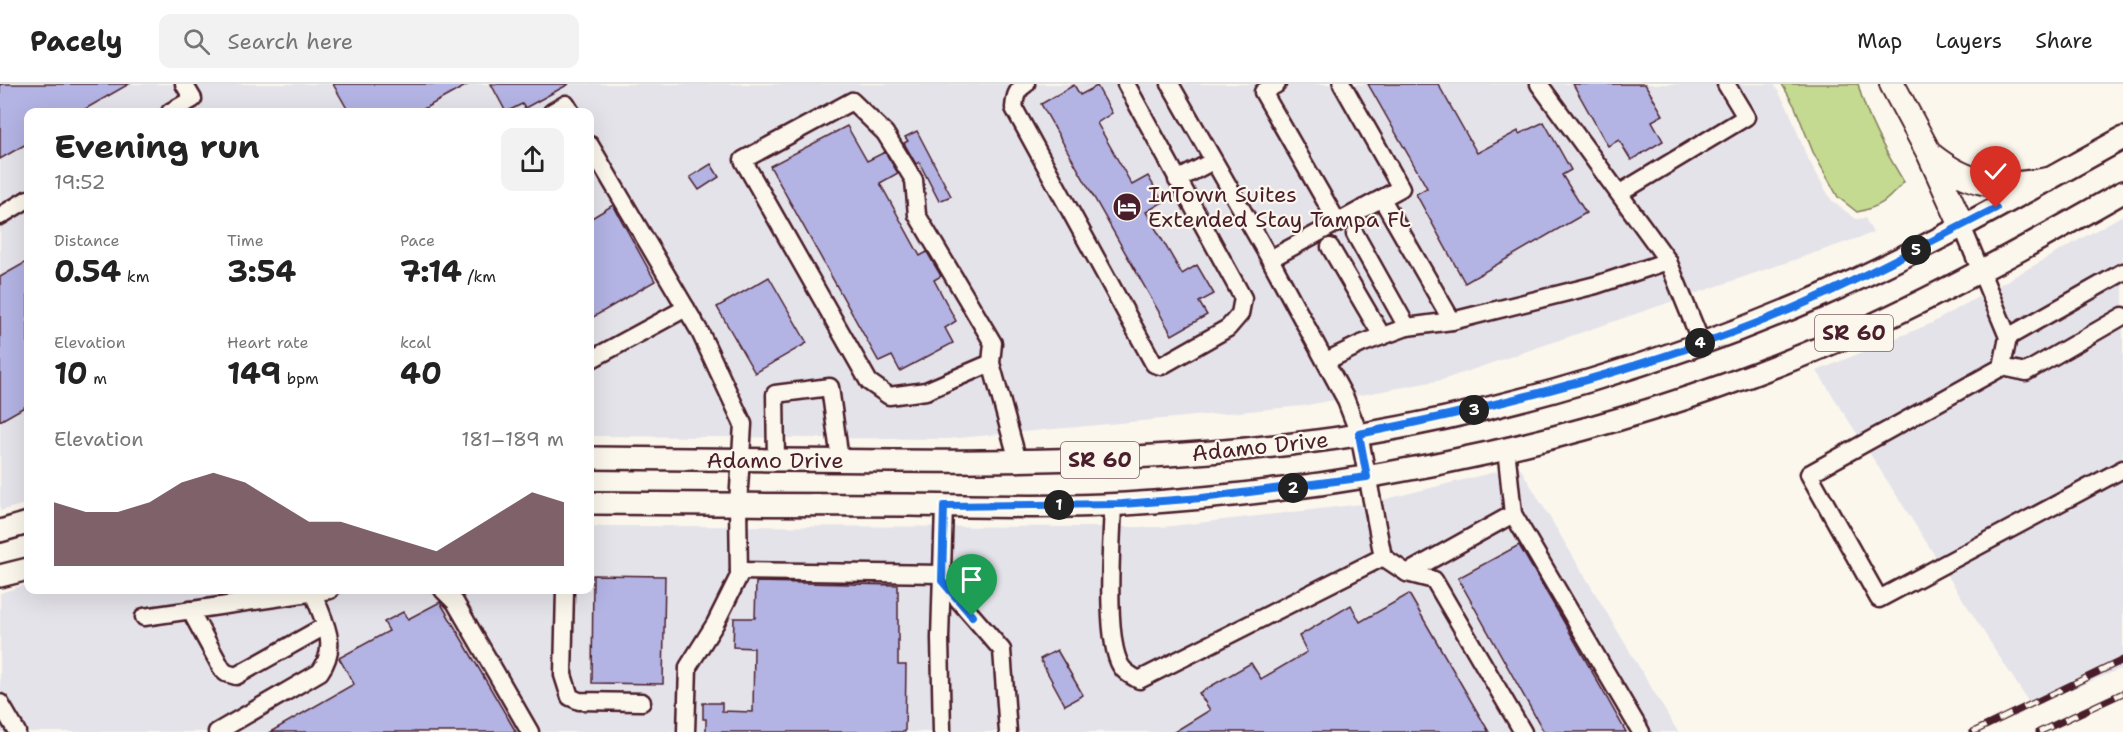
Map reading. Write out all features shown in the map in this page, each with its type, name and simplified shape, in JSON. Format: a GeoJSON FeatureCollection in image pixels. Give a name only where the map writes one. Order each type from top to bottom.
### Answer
{"type":"FeatureCollection","features":[{"type":"Feature","properties":{"kind":"highway"},"geometry":{"type":"LineString","coordinates":[[1892,84],[1930,155],[1962,226]]}},
{"type":"Feature","properties":{"kind":"highway"},"geometry":{"type":"LineString","coordinates":[[1930,155],[1958,174],[1988,184],[2025,184],[2047,180]]}},
{"type":"Feature","properties":{"kind":"main road","name":"Adamo Drive"},"geometry":{"type":"LineString","coordinates":[[594,458],[1018,462],[1116,459],[1198,454],[1359,434],[1503,403],[1593,378],[1746,327],[1819,297],[1962,226],[2123,138]]}},
{"type":"Feature","properties":{"kind":"main road","name":"Adamo Drive"},"geometry":{"type":"LineString","coordinates":[[594,503],[944,506],[1113,504],[1202,498],[1367,477],[1607,424],[1733,381],[1856,332],[1981,271],[2123,193]]}},
{"type":"Feature","properties":{"kind":"main road"},"geometry":{"type":"LineString","coordinates":[[0,531],[24,525]]}},
{"type":"Feature","properties":{"kind":"main road"},"geometry":{"type":"LineString","coordinates":[[0,576],[24,570]]}},
{"type":"Feature","properties":{"kind":"street"},"geometry":{"type":"LineString","coordinates":[[177,108],[193,99],[184,84]]}},
{"type":"Feature","properties":{"kind":"street"},"geometry":{"type":"LineString","coordinates":[[1026,84],[1015,96],[1014,108],[1154,364],[1161,366],[1228,328],[1242,308],[1243,298],[1126,84]]}},
{"type":"Feature","properties":{"kind":"street"},"geometry":{"type":"LineString","coordinates":[[1170,84],[1270,259],[1345,398],[1359,434],[1383,557],[1407,573],[1434,580],[1523,732]]}},
{"type":"Feature","properties":{"kind":"street"},"geometry":{"type":"LineString","coordinates":[[1277,84],[1263,92],[1338,223]]}},
{"type":"Feature","properties":{"kind":"street"},"geometry":{"type":"LineString","coordinates":[[1270,259],[1401,188],[1342,84]]}},
{"type":"Feature","properties":{"kind":"street"},"geometry":{"type":"LineString","coordinates":[[1539,84],[1668,261],[1701,342]]}},
{"type":"Feature","properties":{"kind":"street"},"geometry":{"type":"LineString","coordinates":[[1620,193],[1746,117],[1726,84]]}},
{"type":"Feature","properties":{"kind":"street"},"geometry":{"type":"LineString","coordinates":[[991,363],[926,392],[889,396],[869,382],[743,160],[852,102],[885,133],[914,180],[917,215],[993,343],[991,363],[1018,462]]}},
{"type":"Feature","properties":{"kind":"street"},"geometry":{"type":"LineString","coordinates":[[594,154],[700,332],[743,424],[738,504],[739,576],[715,624],[688,667],[686,732]]}},
{"type":"Feature","properties":{"kind":"street"},"geometry":{"type":"LineString","coordinates":[[1177,180],[1213,160]]}},
{"type":"Feature","properties":{"kind":"street"},"geometry":{"type":"LineString","coordinates":[[1382,199],[1452,321]]}},
{"type":"Feature","properties":{"kind":"street"},"geometry":{"type":"LineString","coordinates":[[0,216],[24,201]]}},
{"type":"Feature","properties":{"kind":"street"},"geometry":{"type":"LineString","coordinates":[[1962,226],[2008,337],[2002,368]]}},
{"type":"Feature","properties":{"kind":"street"},"geometry":{"type":"LineString","coordinates":[[1355,234],[1407,327]]}},
{"type":"Feature","properties":{"kind":"street"},"geometry":{"type":"LineString","coordinates":[[1330,247],[1382,336]]}},
{"type":"Feature","properties":{"kind":"street"},"geometry":{"type":"LineString","coordinates":[[1326,361],[1407,327],[1452,321],[1596,285],[1668,261]]}},
{"type":"Feature","properties":{"kind":"street"},"geometry":{"type":"LineString","coordinates":[[2008,337],[2123,272]]}},
{"type":"Feature","properties":{"kind":"street"},"geometry":{"type":"LineString","coordinates":[[594,358],[686,308]]}},
{"type":"Feature","properties":{"kind":"street"},"geometry":{"type":"LineString","coordinates":[[2123,316],[2026,372],[2002,368],[1809,474],[1879,599],[2123,469]]}},
{"type":"Feature","properties":{"kind":"street"},"geometry":{"type":"LineString","coordinates":[[776,460],[775,394],[830,387],[840,460]]}},
{"type":"Feature","properties":{"kind":"street"},"geometry":{"type":"LineString","coordinates":[[1506,448],[1513,514],[1641,732]]}},
{"type":"Feature","properties":{"kind":"street"},"geometry":{"type":"LineString","coordinates":[[1113,504],[1111,624],[1120,665],[1128,674],[1139,680],[1383,557]]}},
{"type":"Feature","properties":{"kind":"street"},"geometry":{"type":"LineString","coordinates":[[942,732],[944,506]]}},
{"type":"Feature","properties":{"kind":"street"},"geometry":{"type":"LineString","coordinates":[[1407,573],[1513,514]]}},
{"type":"Feature","properties":{"kind":"street"},"geometry":{"type":"LineString","coordinates":[[739,571],[942,578],[1002,650],[1008,732]]}},
{"type":"Feature","properties":{"kind":"street"},"geometry":{"type":"LineString","coordinates":[[144,617],[300,594]]}},
{"type":"Feature","properties":{"kind":"street"},"geometry":{"type":"LineString","coordinates":[[217,732],[320,672],[328,661],[331,642],[325,626],[321,594]]}},
{"type":"Feature","properties":{"kind":"street"},"geometry":{"type":"LineString","coordinates":[[447,594],[455,602],[530,732]]}},
{"type":"Feature","properties":{"kind":"street"},"geometry":{"type":"LineString","coordinates":[[565,594],[563,675],[570,697],[579,701],[642,702]]}},
{"type":"Feature","properties":{"kind":"street"},"geometry":{"type":"LineString","coordinates":[[190,610],[222,669],[236,676],[325,626]]}},
{"type":"Feature","properties":{"kind":"street"},"geometry":{"type":"LineString","coordinates":[[0,703],[17,732]]}},
{"type":"Feature","properties":{"kind":"shaded area"},"geometry":{"type":"Polygon","coordinates":[[[0,84],[1774,84],[1789,110],[1806,155],[1832,201],[1856,219],[1865,218],[1873,233],[1442,380],[1302,406],[948,439],[594,436],[594,108],[24,108],[24,504],[0,511],[0,84]]]}},
{"type":"Feature","properties":{"kind":"shaded area"},"geometry":{"type":"Polygon","coordinates":[[[2123,215],[2123,668],[2031,706],[1817,371],[1932,323],[2123,215]]]}},
{"type":"Feature","properties":{"kind":"shaded area"},"geometry":{"type":"Polygon","coordinates":[[[1519,466],[1678,732],[0,732],[0,593],[24,585],[24,594],[594,594],[594,526],[1163,527],[1370,503],[1519,466]]]}},
{"type":"Feature","properties":{"kind":"green space"},"geometry":{"type":"Polygon","coordinates":[[[1782,84],[1858,84],[1883,146],[1904,182],[1883,202],[1857,212],[1838,197],[1813,152],[1795,107],[1782,84]]]}},
{"type":"Feature","properties":{"kind":"building"},"geometry":{"type":"Polygon","coordinates":[[[0,84],[129,84],[87,108],[24,108],[24,145],[0,159],[0,84]]]}},
{"type":"Feature","properties":{"kind":"building"},"geometry":{"type":"Polygon","coordinates":[[[333,84],[469,84],[425,108],[347,108],[333,84]]]}},
{"type":"Feature","properties":{"kind":"building"},"geometry":{"type":"Polygon","coordinates":[[[491,84],[569,84],[525,108],[522,104],[514,108],[504,108],[491,84]]]}},
{"type":"Feature","properties":{"kind":"building"},"geometry":{"type":"Polygon","coordinates":[[[1368,84],[1438,84],[1477,153],[1518,131],[1519,134],[1544,122],[1571,170],[1562,175],[1586,213],[1465,283],[1416,194],[1427,188],[1368,84]]]}},
{"type":"Feature","properties":{"kind":"building"},"geometry":{"type":"Polygon","coordinates":[[[1573,84],[1645,84],[1663,115],[1652,121],[1663,141],[1631,160],[1619,140],[1608,146],[1573,84]]]}},
{"type":"Feature","properties":{"kind":"building","name":"InTown Suites Extended Stay Tampa FL"},"geometry":{"type":"Polygon","coordinates":[[[1074,85],[1080,95],[1097,86],[1112,113],[1097,123],[1132,185],[1148,176],[1163,202],[1146,212],[1182,274],[1197,265],[1214,294],[1199,302],[1207,315],[1172,335],[1041,104],[1074,85]]]}},
{"type":"Feature","properties":{"kind":"building"},"geometry":{"type":"Polygon","coordinates":[[[847,126],[867,161],[885,152],[898,173],[880,183],[920,256],[927,252],[941,276],[934,280],[956,321],[945,328],[953,343],[900,371],[892,356],[879,362],[770,166],[847,126]]]}},
{"type":"Feature","properties":{"kind":"building"},"geometry":{"type":"Polygon","coordinates":[[[917,131],[951,196],[939,201],[919,162],[916,164],[904,143],[908,141],[905,137],[917,131]]]}},
{"type":"Feature","properties":{"kind":"building"},"geometry":{"type":"Polygon","coordinates":[[[711,164],[719,177],[699,190],[690,177],[711,164]]]}},
{"type":"Feature","properties":{"kind":"building"},"geometry":{"type":"Polygon","coordinates":[[[613,205],[655,281],[594,317],[594,217],[613,205]]]}},
{"type":"Feature","properties":{"kind":"building"},"geometry":{"type":"Polygon","coordinates":[[[24,263],[24,407],[0,421],[0,277],[24,263]]]}},
{"type":"Feature","properties":{"kind":"building"},"geometry":{"type":"Polygon","coordinates":[[[769,277],[807,343],[755,373],[717,307],[769,277]]]}},
{"type":"Feature","properties":{"kind":"building"},"geometry":{"type":"Polygon","coordinates":[[[1519,545],[1626,732],[1544,732],[1458,578],[1519,545]]]}},
{"type":"Feature","properties":{"kind":"building"},"geometry":{"type":"Polygon","coordinates":[[[594,575],[665,576],[663,684],[592,683],[594,575]]]}},
{"type":"Feature","properties":{"kind":"building"},"geometry":{"type":"Polygon","coordinates":[[[756,582],[898,585],[898,665],[906,665],[905,732],[706,732],[703,703],[722,703],[722,711],[753,712],[754,648],[733,647],[734,618],[755,618],[756,582]]]}},
{"type":"Feature","properties":{"kind":"building"},"geometry":{"type":"Polygon","coordinates":[[[1409,594],[1489,732],[1174,732],[1210,710],[1199,693],[1251,663],[1261,679],[1307,652],[1299,636],[1351,605],[1360,622],[1409,594]]]}},
{"type":"Feature","properties":{"kind":"building"},"geometry":{"type":"Polygon","coordinates":[[[440,602],[516,732],[270,732],[354,684],[339,658],[389,631],[384,622],[403,612],[408,619],[440,602]]]}},
{"type":"Feature","properties":{"kind":"building"},"geometry":{"type":"Polygon","coordinates":[[[1057,650],[1083,695],[1065,705],[1040,659],[1057,650]]]}},
{"type":"Feature","properties":{"kind":"railway"},"geometry":{"type":"LineString","coordinates":[[1973,732],[2123,660]]}},
{"type":"Feature","properties":{"kind":"railway"},"geometry":{"type":"LineString","coordinates":[[2039,732],[2123,693]]}},
{"type":"Feature","properties":{"kind":"place","name":"InTown Suites Extended Stay Tampa FL"},"geometry":{"type":"Point","coordinates":[1127,207]}},
{"type":"Feature","properties":{"kind":"route"},"geometry":{"type":"LineString","coordinates":[[972,616],[942,581],[944,506],[1122,504],[1285,489],[1367,477],[1359,434],[1492,406],[1670,354],[1746,327],[1819,297],[1996,208]]}}]}
